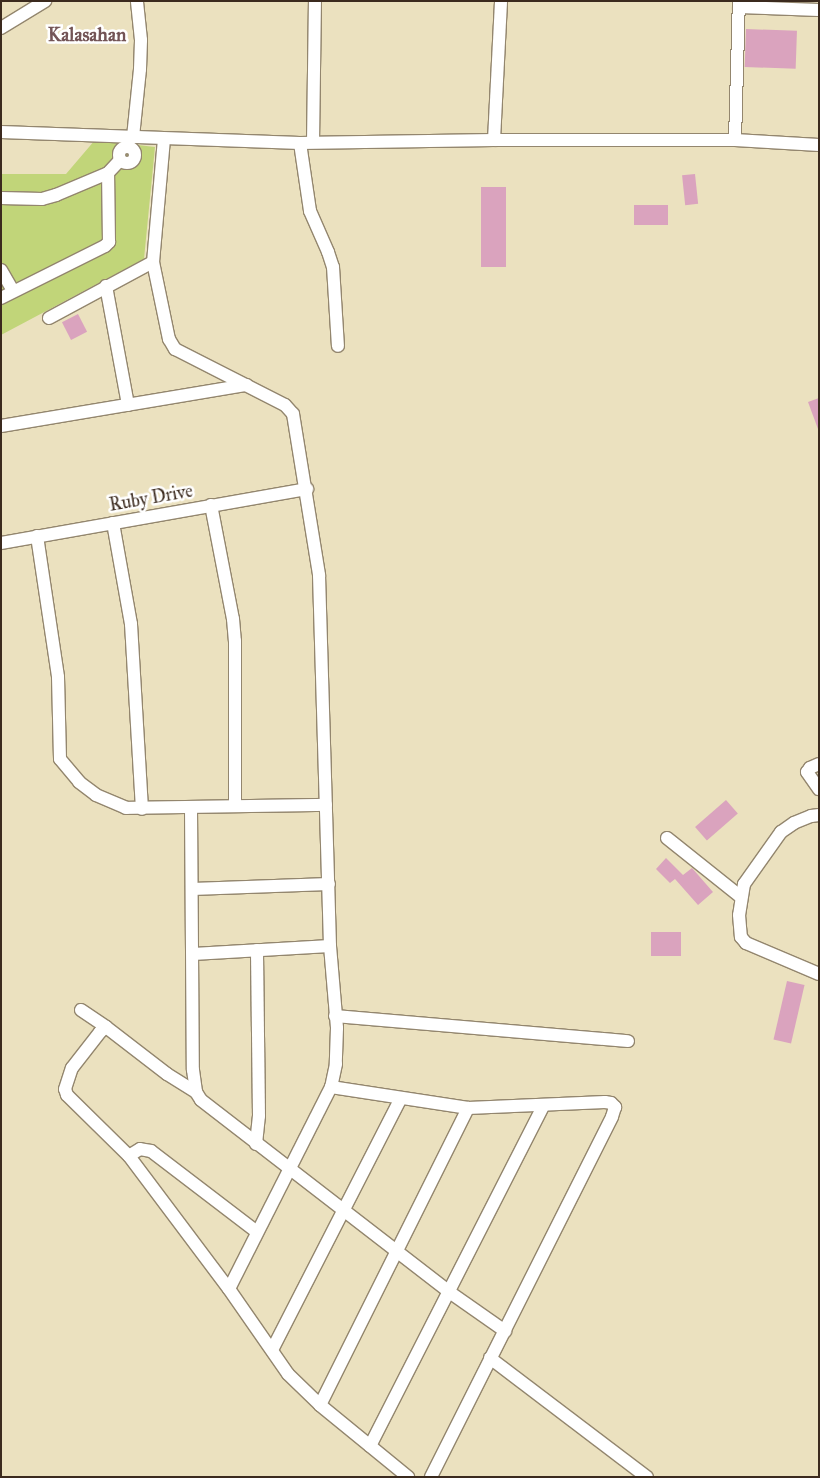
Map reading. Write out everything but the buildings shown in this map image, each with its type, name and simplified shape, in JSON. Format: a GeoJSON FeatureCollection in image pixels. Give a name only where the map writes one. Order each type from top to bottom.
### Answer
{"type":"FeatureCollection","features":[{"type":"Feature","properties":{"kind":"street"},"geometry":{"type":"LineString","coordinates":[[1,28],[45,1]]}},
{"type":"Feature","properties":{"kind":"street"},"geometry":{"type":"LineString","coordinates":[[1,198],[42,199],[108,173],[120,160],[128,163],[135,157],[127,141],[140,68],[141,40],[137,1]]}},
{"type":"Feature","properties":{"kind":"street"},"geometry":{"type":"LineString","coordinates":[[315,1],[306,142],[310,211],[328,252],[332,267],[338,346]]}},
{"type":"Feature","properties":{"kind":"street"},"geometry":{"type":"LineString","coordinates":[[494,140],[501,1]]}},
{"type":"Feature","properties":{"kind":"street"},"geometry":{"type":"LineString","coordinates":[[735,140],[739,4],[819,10]]}},
{"type":"Feature","properties":{"kind":"street"},"geometry":{"type":"LineString","coordinates":[[1,132],[127,141],[164,139],[306,142],[735,140],[819,145]]}},
{"type":"Feature","properties":{"kind":"street"},"geometry":{"type":"LineString","coordinates":[[164,139],[153,262],[169,340],[174,349],[285,405],[293,414],[307,489],[319,575],[330,946],[336,1016],[336,1064],[331,1087],[256,1232],[229,1289]]}},
{"type":"Feature","properties":{"kind":"street"},"geometry":{"type":"LineString","coordinates":[[1,298],[105,246],[109,242],[108,173]]}},
{"type":"Feature","properties":{"kind":"street"},"geometry":{"type":"LineString","coordinates":[[49,318],[153,262]]}},
{"type":"Feature","properties":{"kind":"street"},"geometry":{"type":"LineString","coordinates":[[1,270],[13,291]]}},
{"type":"Feature","properties":{"kind":"street"},"geometry":{"type":"LineString","coordinates":[[106,286],[128,405]]}},
{"type":"Feature","properties":{"kind":"street"},"geometry":{"type":"LineString","coordinates":[[1,426],[246,386]]}},
{"type":"Feature","properties":{"kind":"street","name":"Ruby Drive"},"geometry":{"type":"LineString","coordinates":[[1,543],[211,504],[307,489]]}},
{"type":"Feature","properties":{"kind":"street"},"geometry":{"type":"LineString","coordinates":[[211,504],[233,619],[235,641],[235,806]]}},
{"type":"Feature","properties":{"kind":"street"},"geometry":{"type":"LineString","coordinates":[[113,523],[131,624],[142,808]]}},
{"type":"Feature","properties":{"kind":"street"},"geometry":{"type":"LineString","coordinates":[[37,536],[58,677],[60,759],[79,782],[96,795],[114,805],[126,808],[326,806]]}},
{"type":"Feature","properties":{"kind":"street"},"geometry":{"type":"LineString","coordinates":[[819,764],[810,768],[807,772],[819,789]]}},
{"type":"Feature","properties":{"kind":"street"},"geometry":{"type":"LineString","coordinates":[[191,808],[193,1070],[196,1092],[201,1100],[214,1112],[290,1167],[344,1212],[448,1291],[505,1331]]}},
{"type":"Feature","properties":{"kind":"street"},"geometry":{"type":"LineString","coordinates":[[819,815],[810,816],[794,823],[781,832],[744,884],[738,915],[741,938],[746,943],[819,974]]}},
{"type":"Feature","properties":{"kind":"street"},"geometry":{"type":"LineString","coordinates":[[667,838],[740,897]]}},
{"type":"Feature","properties":{"kind":"street"},"geometry":{"type":"LineString","coordinates":[[192,888],[329,884]]}},
{"type":"Feature","properties":{"kind":"street"},"geometry":{"type":"LineString","coordinates":[[193,954],[330,946]]}},
{"type":"Feature","properties":{"kind":"street"},"geometry":{"type":"LineString","coordinates":[[256,1144],[259,1116],[257,950]]}},
{"type":"Feature","properties":{"kind":"street"},"geometry":{"type":"LineString","coordinates":[[81,1010],[166,1074],[196,1092]]}},
{"type":"Feature","properties":{"kind":"street"},"geometry":{"type":"LineString","coordinates":[[336,1016],[628,1041]]}},
{"type":"Feature","properties":{"kind":"street"},"geometry":{"type":"LineString","coordinates":[[106,1027],[72,1068],[65,1089],[67,1095],[129,1156],[229,1289],[288,1374],[320,1405],[408,1477]]}},
{"type":"Feature","properties":{"kind":"street"},"geometry":{"type":"LineString","coordinates":[[331,1087],[468,1108],[605,1102],[615,1107],[615,1111],[431,1477]]}},
{"type":"Feature","properties":{"kind":"street"},"geometry":{"type":"LineString","coordinates":[[272,1350],[344,1212],[400,1098]]}},
{"type":"Feature","properties":{"kind":"street"},"geometry":{"type":"LineString","coordinates":[[370,1446],[543,1106]]}},
{"type":"Feature","properties":{"kind":"street"},"geometry":{"type":"LineString","coordinates":[[320,1405],[398,1252],[468,1108]]}},
{"type":"Feature","properties":{"kind":"street"},"geometry":{"type":"LineString","coordinates":[[129,1156],[140,1149],[151,1152],[256,1232]]}},
{"type":"Feature","properties":{"kind":"street"},"geometry":{"type":"LineString","coordinates":[[490,1358],[647,1477]]}},
{"type":"Feature","properties":{"kind":"green space"},"geometry":{"type":"Polygon","coordinates":[[[95,140],[155,147],[144,259],[1,335],[1,174],[66,174],[95,140]]]}},
{"type":"Feature","properties":{"kind":"district","name":"Kalasahan"},"geometry":{"type":"Point","coordinates":[87,35]}}]}
